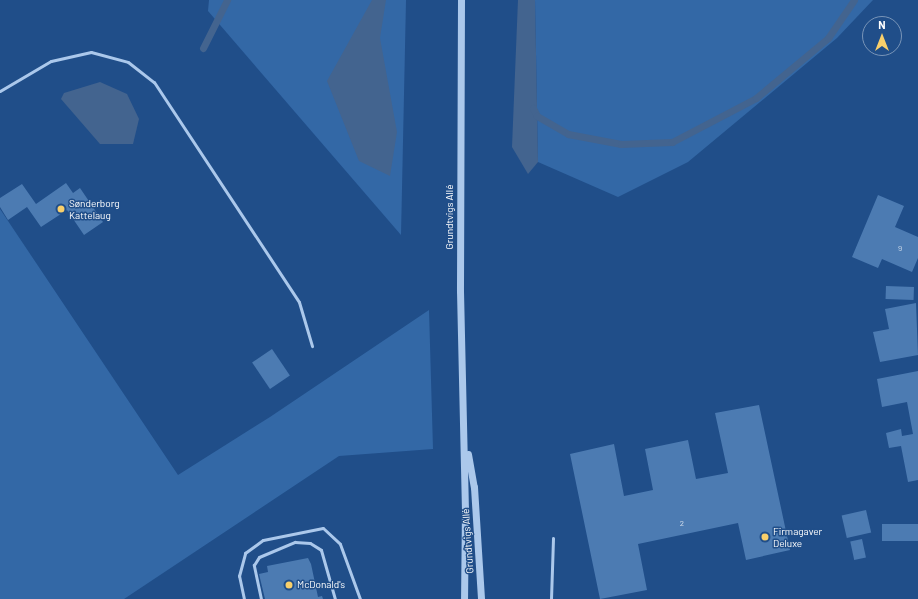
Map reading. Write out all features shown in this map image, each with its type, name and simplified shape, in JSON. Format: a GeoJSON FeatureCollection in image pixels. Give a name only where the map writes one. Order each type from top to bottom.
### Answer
{"type":"FeatureCollection","features":[{"type":"Feature","properties":{"kind":"street","name":"Grundtvigs Allé"},"geometry":{"type":"LineString","coordinates":[[461,0],[460,291],[464,434],[464,599]]}},
{"type":"Feature","properties":{"kind":"street","name":"Grundtvigs Allé"},"geometry":{"type":"LineString","coordinates":[[464,434],[474,487],[481,599]]}},
{"type":"Feature","properties":{"kind":"lane"},"geometry":{"type":"LineString","coordinates":[[0,91],[50,60],[91,52],[128,62],[154,82],[299,302],[312,346]]}},
{"type":"Feature","properties":{"kind":"lane"},"geometry":{"type":"LineString","coordinates":[[244,599],[239,576],[245,554],[263,540],[323,528],[340,544],[360,599]]}},
{"type":"Feature","properties":{"kind":"lane"},"geometry":{"type":"LineString","coordinates":[[551,599],[553,538]]}},
{"type":"Feature","properties":{"kind":"lane"},"geometry":{"type":"LineString","coordinates":[[261,599],[254,565],[256,561],[259,556],[295,542],[310,543],[321,550],[335,599]]}},
{"type":"Feature","properties":{"kind":"shaded area"},"geometry":{"type":"Polygon","coordinates":[[[209,0],[406,0],[401,235],[208,11],[209,0]]]}},
{"type":"Feature","properties":{"kind":"shaded area"},"geometry":{"type":"Polygon","coordinates":[[[372,0],[386,0],[380,38],[397,132],[390,176],[359,161],[327,81],[372,0]]]}},
{"type":"Feature","properties":{"kind":"shaded area"},"geometry":{"type":"Polygon","coordinates":[[[518,0],[535,0],[538,162],[528,174],[512,147],[518,0]]]}},
{"type":"Feature","properties":{"kind":"shaded area"},"geometry":{"type":"Polygon","coordinates":[[[535,0],[873,0],[837,38],[688,162],[618,197],[538,162],[535,0]]]}},
{"type":"Feature","properties":{"kind":"shaded area"},"geometry":{"type":"Polygon","coordinates":[[[100,82],[127,94],[139,119],[133,144],[100,144],[61,99],[64,93],[100,82]]]}},
{"type":"Feature","properties":{"kind":"shaded area"},"geometry":{"type":"Polygon","coordinates":[[[0,209],[178,475],[270,417],[429,310],[433,449],[339,456],[124,599],[0,599],[0,209]]]}},
{"type":"Feature","properties":{"kind":"building","name":"Sønderborg Kattelaug"},"geometry":{"type":"Polygon","coordinates":[[[66,183],[73,193],[80,188],[103,222],[84,235],[67,210],[41,227],[27,207],[8,220],[0,207],[0,198],[22,184],[36,204],[66,183]]]}},
{"type":"Feature","properties":{"kind":"building"},"geometry":{"type":"Polygon","coordinates":[[[878,195],[904,206],[895,227],[918,237],[918,258],[912,272],[882,259],[878,268],[852,257],[878,195]]]}},
{"type":"Feature","properties":{"kind":"building"},"geometry":{"type":"Polygon","coordinates":[[[886,286],[914,287],[914,300],[886,299],[886,286]]]}},
{"type":"Feature","properties":{"kind":"building"},"geometry":{"type":"Polygon","coordinates":[[[916,303],[918,355],[880,362],[873,332],[889,329],[885,309],[916,303]]]}},
{"type":"Feature","properties":{"kind":"building"},"geometry":{"type":"Polygon","coordinates":[[[272,349],[290,376],[270,389],[252,362],[272,349]]]}},
{"type":"Feature","properties":{"kind":"building"},"geometry":{"type":"Polygon","coordinates":[[[918,371],[918,480],[908,482],[901,446],[889,448],[886,433],[901,429],[902,436],[913,434],[907,402],[882,407],[877,379],[918,371]]]}},
{"type":"Feature","properties":{"kind":"building"},"geometry":{"type":"Polygon","coordinates":[[[759,405],[790,550],[746,560],[738,523],[638,544],[647,590],[600,599],[570,454],[614,444],[624,496],[653,490],[645,449],[688,440],[696,479],[728,473],[715,413],[759,405]]]}},
{"type":"Feature","properties":{"kind":"building"},"geometry":{"type":"Polygon","coordinates":[[[866,510],[871,532],[847,538],[842,516],[866,510]]]}},
{"type":"Feature","properties":{"kind":"building"},"geometry":{"type":"Polygon","coordinates":[[[882,524],[918,524],[918,541],[882,541],[882,524]]]}},
{"type":"Feature","properties":{"kind":"building"},"geometry":{"type":"Polygon","coordinates":[[[862,539],[866,558],[854,560],[850,541],[862,539]]]}},
{"type":"Feature","properties":{"kind":"building","name":"McDonald's"},"geometry":{"type":"Polygon","coordinates":[[[308,558],[311,564],[318,597],[322,596],[323,599],[265,599],[259,574],[268,572],[267,566],[308,558]]]}},
{"type":"Feature","properties":{"kind":"waterway"},"geometry":{"type":"LineString","coordinates":[[203,48],[227,0]]}},
{"type":"Feature","properties":{"kind":"waterway"},"geometry":{"type":"LineString","coordinates":[[533,108],[537,116],[568,134],[621,144],[672,142],[756,98],[828,38],[854,0]]}},
{"type":"Feature","properties":{"kind":"place","name":"Sønderborg Kattelaug"},"geometry":{"type":"Point","coordinates":[61,209]}},
{"type":"Feature","properties":{"kind":"place","name":"Firmagaver Deluxe"},"geometry":{"type":"Point","coordinates":[765,537]}},
{"type":"Feature","properties":{"kind":"place","name":"McDonald's"},"geometry":{"type":"Point","coordinates":[289,585]}}]}
